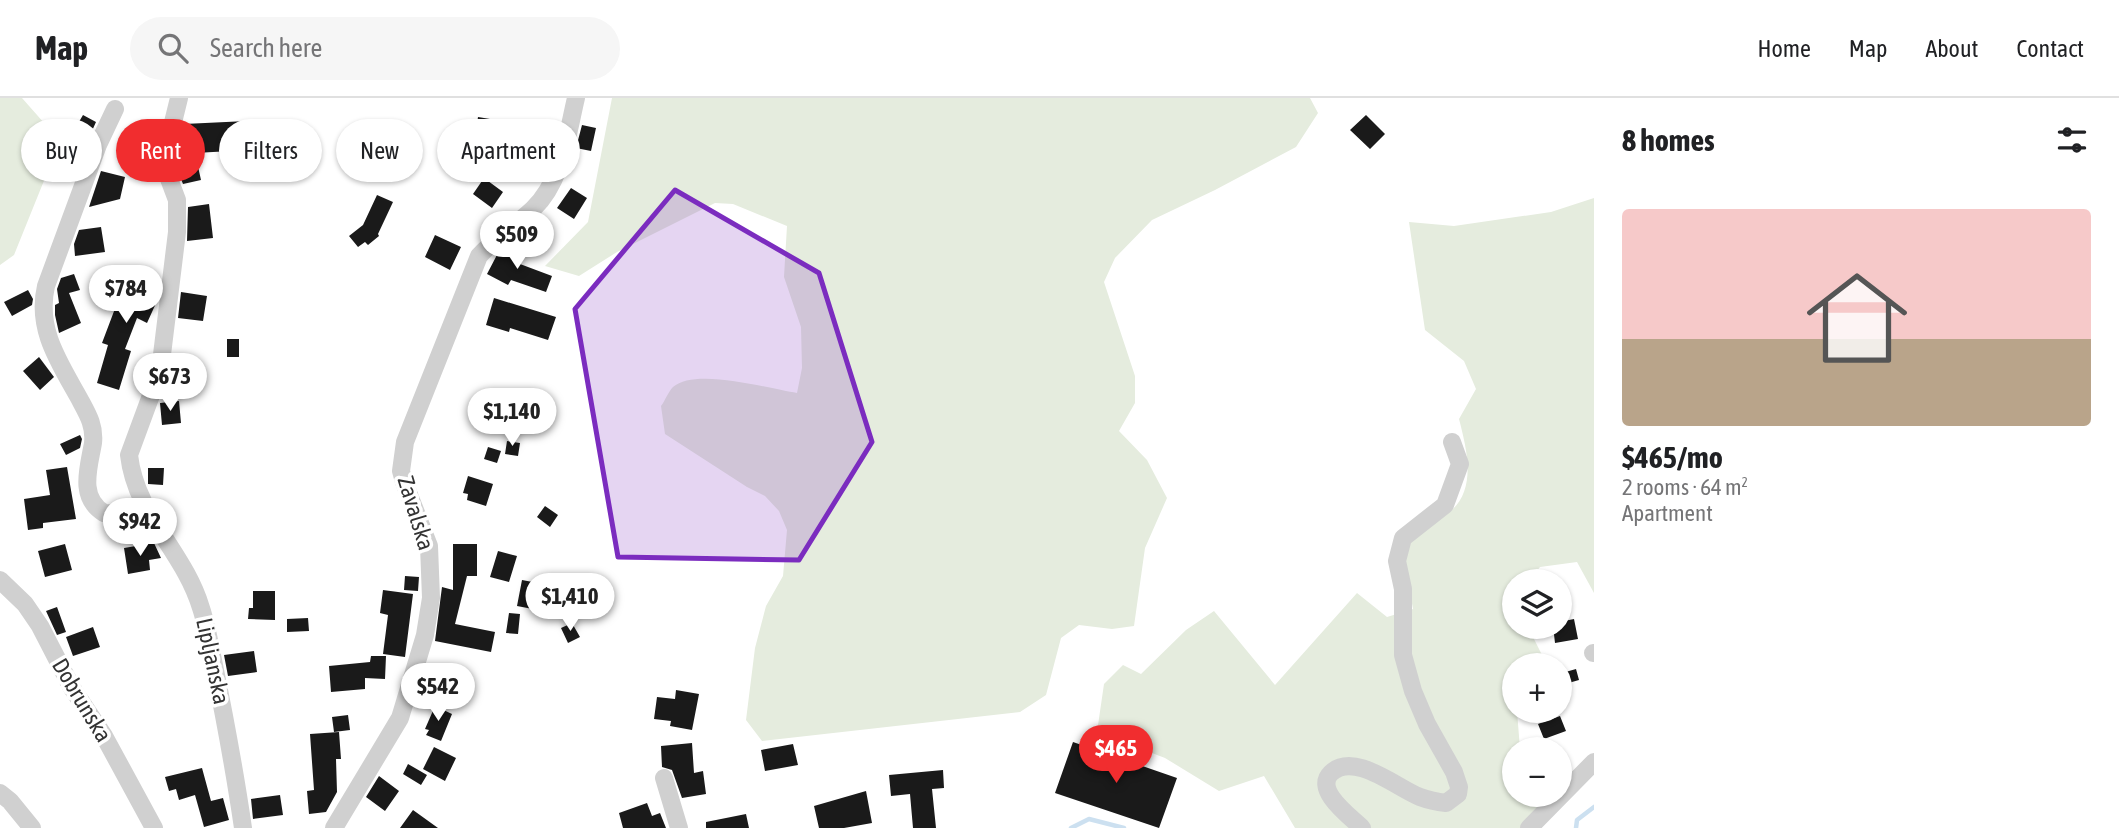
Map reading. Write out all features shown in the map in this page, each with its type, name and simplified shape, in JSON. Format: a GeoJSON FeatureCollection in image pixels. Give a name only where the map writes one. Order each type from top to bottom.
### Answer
{"type":"FeatureCollection","features":[{"type":"Feature","properties":{"kind":"street","name":"Lipljanska"},"geometry":{"type":"LineString","coordinates":[[179,98],[163,163],[177,200],[177,232],[160,370],[129,455],[131,470],[144,508],[176,554],[201,606],[227,728],[243,828]]}},
{"type":"Feature","properties":{"kind":"street","name":"Zavalska"},"geometry":{"type":"LineString","coordinates":[[334,828],[400,718],[425,635],[431,598],[429,545],[401,471],[405,442],[479,256],[534,208],[553,182],[576,98]]}},
{"type":"Feature","properties":{"kind":"street"},"geometry":{"type":"LineString","coordinates":[[116,109],[98,145],[46,286],[43,315],[47,337],[54,354],[93,423],[93,444],[87,474],[91,499],[104,513],[128,514],[144,508]]}},
{"type":"Feature","properties":{"kind":"street"},"geometry":{"type":"LineString","coordinates":[[1362,828],[1327,791],[1326,782],[1330,774],[1340,768],[1352,766],[1372,771],[1421,797],[1441,802],[1446,803],[1458,794],[1459,787],[1454,772],[1427,724],[1413,691],[1403,655],[1403,589],[1396,561],[1404,538],[1445,505],[1460,464],[1452,442]]}},
{"type":"Feature","properties":{"kind":"street","name":"Dobrunska"},"geometry":{"type":"LineString","coordinates":[[0,580],[21,598],[40,626],[72,688],[104,736],[154,828]]}},
{"type":"Feature","properties":{"kind":"street"},"geometry":{"type":"LineString","coordinates":[[1530,828],[1594,762]]}},
{"type":"Feature","properties":{"kind":"street"},"geometry":{"type":"LineString","coordinates":[[664,778],[679,828]]}},
{"type":"Feature","properties":{"kind":"street"},"geometry":{"type":"LineString","coordinates":[[0,793],[32,828]]}},
{"type":"Feature","properties":{"kind":"highlighted area"},"geometry":{"type":"Polygon","coordinates":[[[675,190],[819,273],[872,442],[799,560],[618,557],[575,309],[675,190]]]}},
{"type":"Feature","properties":{"kind":"shaded area"},"geometry":{"type":"Polygon","coordinates":[[[0,98],[22,98],[41,119],[21,119],[21,182],[43,182],[14,255],[0,265],[0,98]]]}},
{"type":"Feature","properties":{"kind":"shaded area"},"geometry":{"type":"Polygon","coordinates":[[[612,98],[1310,98],[1318,113],[1296,147],[1152,220],[1115,258],[1104,282],[1135,376],[1135,403],[1119,431],[1147,460],[1167,498],[1145,548],[1134,626],[1112,629],[1079,625],[1061,638],[1046,695],[1020,712],[762,741],[746,720],[755,648],[766,606],[783,576],[787,530],[779,511],[765,496],[665,434],[661,406],[673,387],[684,381],[698,379],[733,381],[797,393],[802,368],[801,327],[784,277],[787,226],[733,204],[715,203],[617,252],[579,276],[545,266],[588,222],[612,98]]]}},
{"type":"Feature","properties":{"kind":"shaded area"},"geometry":{"type":"Polygon","coordinates":[[[1594,198],[1594,593],[1577,562],[1538,569],[1502,569],[1502,639],[1534,639],[1541,653],[1502,653],[1502,723],[1518,723],[1519,737],[1502,737],[1502,807],[1540,807],[1520,828],[1295,828],[1264,776],[1219,791],[1165,758],[1097,732],[1104,684],[1123,665],[1141,674],[1186,630],[1214,611],[1275,685],[1357,593],[1387,617],[1413,609],[1406,574],[1408,547],[1414,537],[1457,505],[1463,494],[1468,470],[1459,419],[1476,389],[1464,361],[1425,330],[1409,222],[1454,226],[1551,212],[1594,198]]]}},
{"type":"Feature","properties":{"kind":"building"},"geometry":{"type":"Polygon","coordinates":[[[1366,115],[1385,134],[1370,149],[1350,130],[1366,115]]]}},
{"type":"Feature","properties":{"kind":"building"},"geometry":{"type":"Polygon","coordinates":[[[219,122],[219,152],[205,152],[205,123],[219,122]]]}},
{"type":"Feature","properties":{"kind":"building"},"geometry":{"type":"Polygon","coordinates":[[[582,125],[596,128],[591,151],[580,149],[582,125]]]}},
{"type":"Feature","properties":{"kind":"building"},"geometry":{"type":"Polygon","coordinates":[[[102,171],[116,175],[116,182],[124,182],[120,199],[89,207],[97,182],[102,182],[102,171]]]}},
{"type":"Feature","properties":{"kind":"building"},"geometry":{"type":"Polygon","coordinates":[[[481,182],[489,182],[503,192],[492,208],[473,194],[481,182]]]}},
{"type":"Feature","properties":{"kind":"building"},"geometry":{"type":"Polygon","coordinates":[[[571,188],[587,198],[574,219],[557,208],[571,188]]]}},
{"type":"Feature","properties":{"kind":"building"},"geometry":{"type":"Polygon","coordinates":[[[377,195],[393,202],[379,236],[368,245],[365,242],[358,247],[349,236],[363,225],[377,195]]]}},
{"type":"Feature","properties":{"kind":"building"},"geometry":{"type":"Polygon","coordinates":[[[209,204],[213,238],[187,241],[188,207],[209,204]]]}},
{"type":"Feature","properties":{"kind":"building"},"geometry":{"type":"Polygon","coordinates":[[[101,227],[105,252],[75,256],[74,244],[79,230],[101,227]]]}},
{"type":"Feature","properties":{"kind":"building"},"geometry":{"type":"Polygon","coordinates":[[[435,235],[461,247],[450,270],[425,257],[435,235]]]}},
{"type":"Feature","properties":{"kind":"building"},"geometry":{"type":"Polygon","coordinates":[[[506,246],[524,256],[520,264],[552,276],[546,292],[511,280],[508,285],[487,274],[498,253],[506,246]]]}},
{"type":"Feature","properties":{"kind":"building"},"geometry":{"type":"Polygon","coordinates":[[[123,272],[145,284],[149,275],[160,279],[157,301],[147,323],[137,318],[125,349],[131,351],[119,390],[97,383],[108,345],[102,343],[119,298],[111,294],[123,272]]]}},
{"type":"Feature","properties":{"kind":"building"},"geometry":{"type":"Polygon","coordinates":[[[74,274],[80,290],[69,293],[81,323],[59,333],[55,315],[55,305],[59,303],[57,289],[61,278],[74,274]]]}},
{"type":"Feature","properties":{"kind":"building"},"geometry":{"type":"Polygon","coordinates":[[[28,290],[33,299],[32,305],[12,316],[4,302],[28,290]]]}},
{"type":"Feature","properties":{"kind":"building"},"geometry":{"type":"Polygon","coordinates":[[[181,292],[207,296],[203,321],[178,318],[181,292]]]}},
{"type":"Feature","properties":{"kind":"building"},"geometry":{"type":"Polygon","coordinates":[[[494,298],[556,317],[548,340],[510,328],[509,332],[486,325],[494,298]]]}},
{"type":"Feature","properties":{"kind":"building"},"geometry":{"type":"Polygon","coordinates":[[[227,339],[239,339],[239,357],[227,357],[227,339]]]}},
{"type":"Feature","properties":{"kind":"building"},"geometry":{"type":"Polygon","coordinates":[[[39,357],[54,377],[40,390],[23,371],[39,357]]]}},
{"type":"Feature","properties":{"kind":"building"},"geometry":{"type":"Polygon","coordinates":[[[179,401],[181,423],[162,425],[160,403],[179,401]]]}},
{"type":"Feature","properties":{"kind":"building"},"geometry":{"type":"Polygon","coordinates":[[[80,435],[80,448],[66,455],[60,444],[80,435]]]}},
{"type":"Feature","properties":{"kind":"building"},"geometry":{"type":"Polygon","coordinates":[[[507,441],[520,443],[518,456],[505,454],[507,441]]]}},
{"type":"Feature","properties":{"kind":"building"},"geometry":{"type":"Polygon","coordinates":[[[488,447],[501,451],[497,463],[484,459],[488,447]]]}},
{"type":"Feature","properties":{"kind":"building"},"geometry":{"type":"Polygon","coordinates":[[[67,467],[76,519],[43,523],[43,528],[28,530],[24,499],[50,495],[46,470],[67,467]]]}},
{"type":"Feature","properties":{"kind":"building"},"geometry":{"type":"Polygon","coordinates":[[[148,468],[164,468],[163,485],[148,484],[148,468]]]}},
{"type":"Feature","properties":{"kind":"building"},"geometry":{"type":"Polygon","coordinates":[[[468,476],[493,484],[486,506],[467,500],[468,494],[463,493],[468,476]]]}},
{"type":"Feature","properties":{"kind":"building"},"geometry":{"type":"Polygon","coordinates":[[[545,506],[558,515],[550,527],[537,517],[545,506]]]}},
{"type":"Feature","properties":{"kind":"building"},"geometry":{"type":"Polygon","coordinates":[[[154,543],[161,558],[149,560],[150,570],[128,574],[124,548],[154,543]]]}},
{"type":"Feature","properties":{"kind":"building"},"geometry":{"type":"Polygon","coordinates":[[[65,544],[72,570],[45,577],[38,551],[65,544]]]}},
{"type":"Feature","properties":{"kind":"building"},"geometry":{"type":"Polygon","coordinates":[[[453,544],[477,544],[477,576],[467,576],[455,624],[495,632],[491,652],[435,641],[442,587],[453,590],[453,544]]]}},
{"type":"Feature","properties":{"kind":"building"},"geometry":{"type":"Polygon","coordinates":[[[498,551],[517,556],[509,582],[490,577],[498,551]]]}},
{"type":"Feature","properties":{"kind":"building"},"geometry":{"type":"Polygon","coordinates":[[[405,576],[419,577],[418,591],[404,590],[405,576]]]}},
{"type":"Feature","properties":{"kind":"building"},"geometry":{"type":"Polygon","coordinates":[[[522,580],[543,584],[538,610],[517,606],[522,580]]]}},
{"type":"Feature","properties":{"kind":"building"},"geometry":{"type":"Polygon","coordinates":[[[383,590],[413,594],[405,657],[383,654],[388,615],[380,613],[383,590]]]}},
{"type":"Feature","properties":{"kind":"building"},"geometry":{"type":"Polygon","coordinates":[[[253,591],[275,591],[275,620],[248,619],[249,608],[253,608],[253,591]]]}},
{"type":"Feature","properties":{"kind":"building"},"geometry":{"type":"Polygon","coordinates":[[[57,607],[66,632],[57,635],[46,611],[57,607]]]}},
{"type":"Feature","properties":{"kind":"building"},"geometry":{"type":"Polygon","coordinates":[[[509,613],[520,614],[518,634],[506,633],[509,613]]]}},
{"type":"Feature","properties":{"kind":"building"},"geometry":{"type":"Polygon","coordinates":[[[308,618],[309,631],[287,632],[287,619],[308,618]]]}},
{"type":"Feature","properties":{"kind":"building"},"geometry":{"type":"Polygon","coordinates":[[[1572,619],[1578,639],[1555,643],[1555,639],[1572,639],[1572,619]]]}},
{"type":"Feature","properties":{"kind":"building"},"geometry":{"type":"Polygon","coordinates":[[[572,623],[580,637],[568,643],[561,628],[572,623]]]}},
{"type":"Feature","properties":{"kind":"building"},"geometry":{"type":"Polygon","coordinates":[[[93,627],[100,647],[73,656],[66,637],[93,627]]]}},
{"type":"Feature","properties":{"kind":"building"},"geometry":{"type":"Polygon","coordinates":[[[254,651],[257,672],[228,676],[224,655],[254,651]]]}},
{"type":"Feature","properties":{"kind":"building"},"geometry":{"type":"Polygon","coordinates":[[[371,656],[386,656],[385,679],[365,678],[365,689],[331,692],[329,666],[370,662],[371,656]]]}},
{"type":"Feature","properties":{"kind":"building"},"geometry":{"type":"Polygon","coordinates":[[[1576,669],[1579,680],[1572,682],[1572,670],[1576,669]]]}},
{"type":"Feature","properties":{"kind":"building"},"geometry":{"type":"Polygon","coordinates":[[[676,690],[699,694],[692,730],[670,726],[671,721],[654,719],[657,697],[675,699],[676,690]]]}},
{"type":"Feature","properties":{"kind":"building"},"geometry":{"type":"Polygon","coordinates":[[[435,706],[452,714],[441,741],[426,735],[429,730],[425,729],[435,706]]]}},
{"type":"Feature","properties":{"kind":"building"},"geometry":{"type":"Polygon","coordinates":[[[348,715],[350,730],[334,732],[332,717],[348,715]]]}},
{"type":"Feature","properties":{"kind":"building"},"geometry":{"type":"Polygon","coordinates":[[[1563,723],[1566,731],[1543,737],[1538,724],[1563,723]]]}},
{"type":"Feature","properties":{"kind":"building"},"geometry":{"type":"Polygon","coordinates":[[[339,732],[341,759],[336,759],[337,792],[326,812],[309,814],[307,791],[314,790],[310,734],[339,732]]]}},
{"type":"Feature","properties":{"kind":"building"},"geometry":{"type":"Polygon","coordinates":[[[1073,742],[1177,778],[1159,828],[1055,793],[1073,742]]]}},
{"type":"Feature","properties":{"kind":"building"},"geometry":{"type":"Polygon","coordinates":[[[692,743],[694,773],[703,771],[706,794],[682,798],[672,770],[662,767],[661,746],[692,743]]]}},
{"type":"Feature","properties":{"kind":"building"},"geometry":{"type":"Polygon","coordinates":[[[793,744],[798,765],[765,771],[761,750],[793,744]]]}},
{"type":"Feature","properties":{"kind":"building"},"geometry":{"type":"Polygon","coordinates":[[[434,747],[456,758],[445,781],[423,769],[434,747]]]}},
{"type":"Feature","properties":{"kind":"building"},"geometry":{"type":"Polygon","coordinates":[[[408,764],[427,775],[421,785],[403,774],[408,764]]]}},
{"type":"Feature","properties":{"kind":"building"},"geometry":{"type":"Polygon","coordinates":[[[202,768],[211,801],[223,798],[229,820],[204,827],[195,795],[179,800],[176,789],[169,791],[165,777],[202,768]]]}},
{"type":"Feature","properties":{"kind":"building"},"geometry":{"type":"Polygon","coordinates":[[[943,770],[944,788],[932,789],[936,828],[913,828],[910,794],[891,796],[889,775],[943,770]]]}},
{"type":"Feature","properties":{"kind":"building"},"geometry":{"type":"Polygon","coordinates":[[[379,776],[399,791],[385,811],[366,797],[379,776]]]}},
{"type":"Feature","properties":{"kind":"building"},"geometry":{"type":"Polygon","coordinates":[[[866,791],[872,823],[844,828],[819,828],[814,806],[866,791]]]}},
{"type":"Feature","properties":{"kind":"building"},"geometry":{"type":"Polygon","coordinates":[[[280,795],[283,815],[253,819],[251,799],[280,795]]]}},
{"type":"Feature","properties":{"kind":"building"},"geometry":{"type":"Polygon","coordinates":[[[647,803],[652,816],[660,813],[666,828],[623,828],[619,813],[647,803]]]}},
{"type":"Feature","properties":{"kind":"building"},"geometry":{"type":"Polygon","coordinates":[[[413,810],[438,828],[400,828],[413,810]]]}},
{"type":"Feature","properties":{"kind":"building"},"geometry":{"type":"Polygon","coordinates":[[[746,814],[749,828],[706,828],[706,822],[746,814]]]}},
{"type":"Feature","properties":{"kind":"waterway"},"geometry":{"type":"LineString","coordinates":[[1576,828],[1577,820],[1594,807]]}},
{"type":"Feature","properties":{"kind":"waterway"},"geometry":{"type":"LineString","coordinates":[[1071,828],[1089,819],[1124,828]]}}]}
